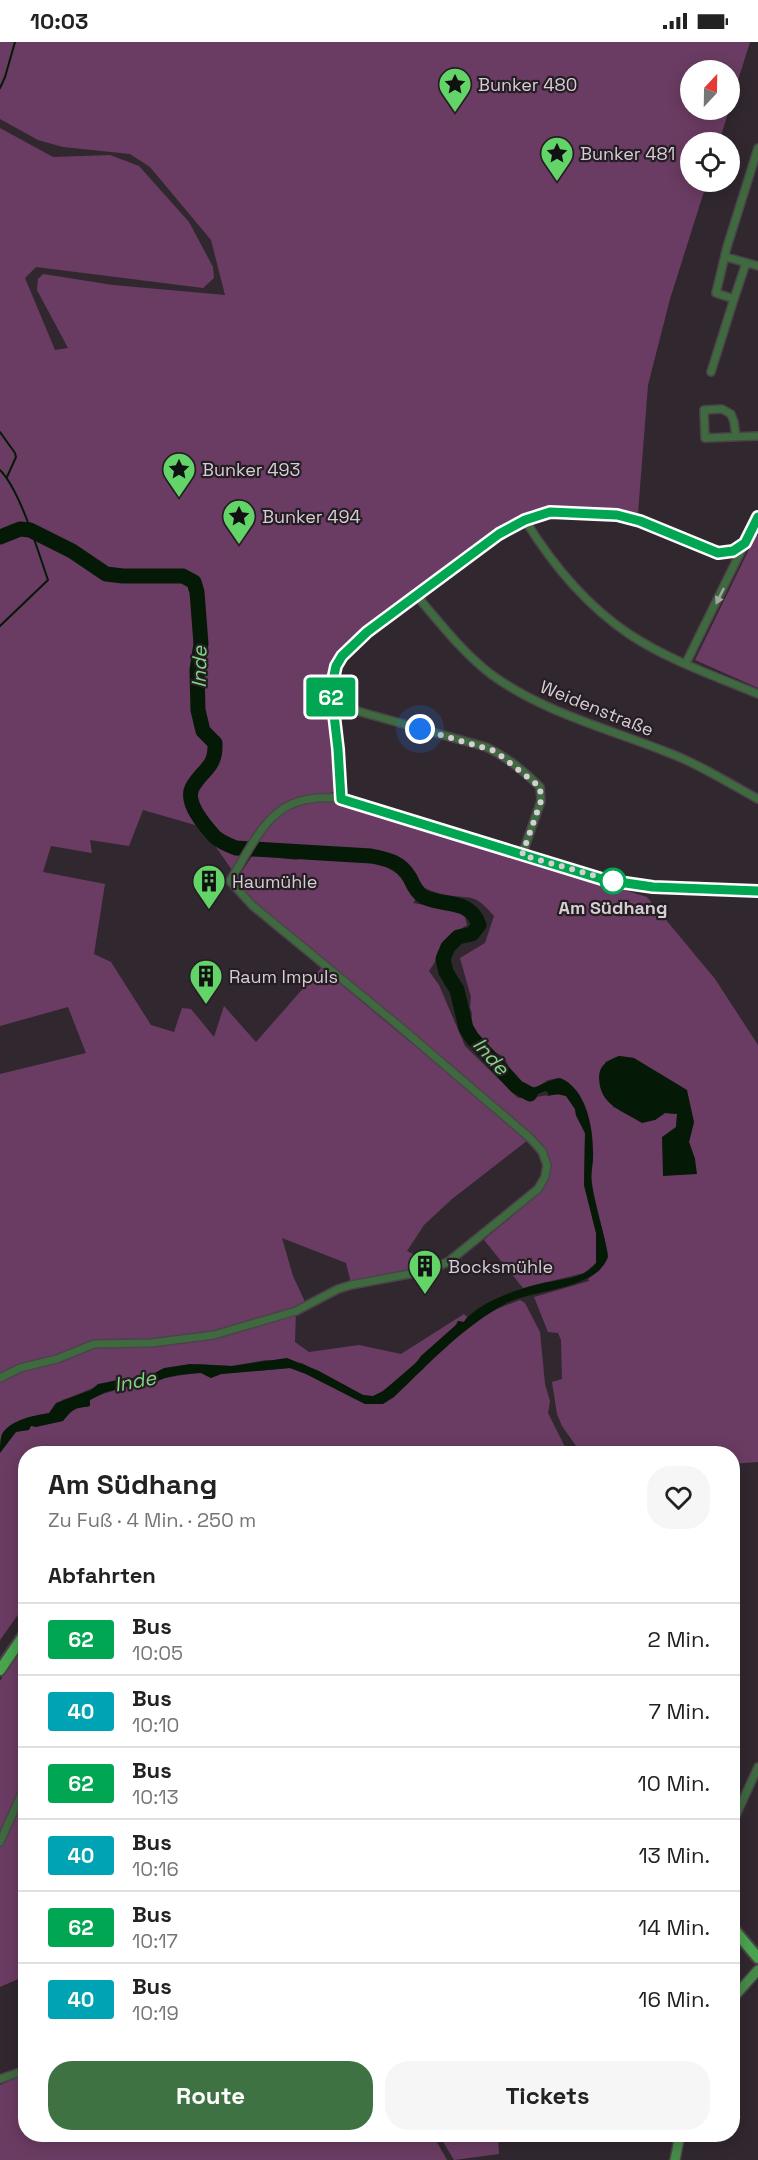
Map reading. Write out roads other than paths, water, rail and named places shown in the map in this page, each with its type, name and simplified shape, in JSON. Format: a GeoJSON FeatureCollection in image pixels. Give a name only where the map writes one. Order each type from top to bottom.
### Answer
{"type":"FeatureCollection","features":[{"type":"Feature","properties":{"kind":"main road"},"geometry":{"type":"LineString","coordinates":[[0,1670],[18,1648]]}},
{"type":"Feature","properties":{"kind":"main road"},"geometry":{"type":"LineString","coordinates":[[740,1937],[758,1958]]}},
{"type":"Feature","properties":{"kind":"street"},"geometry":{"type":"LineString","coordinates":[[734,298],[716,293],[727,247],[758,148]]}},
{"type":"Feature","properties":{"kind":"street"},"geometry":{"type":"LineString","coordinates":[[726,257],[758,266]]}},
{"type":"Feature","properties":{"kind":"street"},"geometry":{"type":"LineString","coordinates":[[711,372],[746,263]]}},
{"type":"Feature","properties":{"kind":"street"},"geometry":{"type":"LineString","coordinates":[[736,437],[731,414],[722,409],[704,410],[705,438],[736,437],[758,436]]}},
{"type":"Feature","properties":{"kind":"street"},"geometry":{"type":"LineString","coordinates":[[341,799],[332,704],[332,677],[342,656],[367,632],[499,534],[525,520],[550,512],[617,515],[640,521],[718,553],[733,551],[745,543]]}},
{"type":"Feature","properties":{"kind":"street"},"geometry":{"type":"LineString","coordinates":[[686,663],[758,517]]}},
{"type":"Feature","properties":{"kind":"street"},"geometry":{"type":"LineString","coordinates":[[525,520],[557,566],[609,619],[650,646],[758,694]]}},
{"type":"Feature","properties":{"kind":"street","name":"Weidenstraße"},"geometry":{"type":"LineString","coordinates":[[417,595],[464,651],[492,675],[527,696],[561,713],[667,752],[758,799]]}},
{"type":"Feature","properties":{"kind":"street"},"geometry":{"type":"LineString","coordinates":[[332,704],[486,747],[495,751],[534,781],[540,787],[541,801],[522,855]]}},
{"type":"Feature","properties":{"kind":"street"},"geometry":{"type":"LineString","coordinates":[[0,1378],[20,1368],[57,1359],[94,1344],[152,1343],[214,1335],[296,1311],[338,1289],[351,1285],[425,1271],[448,1262],[471,1244],[538,1189],[545,1177],[547,1165],[542,1151],[530,1138],[399,1026],[279,929],[230,881],[276,812],[288,804],[312,797],[341,799],[612,881],[653,887],[758,891]]}},
{"type":"Feature","properties":{"kind":"street"},"geometry":{"type":"LineString","coordinates":[[740,1806],[758,1767]]}},
{"type":"Feature","properties":{"kind":"street"},"geometry":{"type":"LineString","coordinates":[[0,1842],[18,1802]]}},
{"type":"Feature","properties":{"kind":"street"},"geometry":{"type":"LineString","coordinates":[[740,1990],[758,1970]]}},
{"type":"Feature","properties":{"kind":"street"},"geometry":{"type":"LineString","coordinates":[[0,2079],[18,2073]]}},
{"type":"Feature","properties":{"kind":"street"},"geometry":{"type":"LineString","coordinates":[[675,2160],[678,2142]]}},
{"type":"Feature","properties":{"kind":"water"},"geometry":{"type":"Polygon","coordinates":[[[619,1056],[634,1058],[687,1090],[694,1122],[689,1142],[697,1174],[663,1176],[662,1137],[676,1127],[677,1114],[665,1113],[655,1120],[642,1123],[613,1106],[603,1095],[600,1087],[600,1070],[607,1062],[619,1056]]]}},
{"type":"Feature","properties":{"kind":"water"},"geometry":{"type":"Polygon","coordinates":[[[560,1078],[569,1083],[582,1099],[592,1131],[592,1184],[608,1257],[601,1268],[591,1276],[564,1287],[519,1298],[490,1313],[461,1334],[394,1397],[383,1404],[365,1404],[290,1368],[221,1374],[211,1378],[201,1373],[178,1375],[145,1386],[130,1386],[106,1392],[90,1400],[90,1406],[72,1411],[63,1421],[31,1426],[29,1430],[16,1432],[0,1453],[1,1436],[6,1429],[23,1419],[49,1413],[56,1403],[91,1390],[98,1384],[147,1377],[164,1368],[190,1364],[232,1366],[287,1358],[319,1371],[363,1395],[373,1396],[383,1391],[417,1362],[458,1321],[464,1322],[487,1303],[520,1289],[578,1276],[591,1269],[596,1263],[596,1233],[584,1185],[585,1133],[575,1109],[566,1096],[558,1094],[547,1096],[549,1094],[546,1091],[527,1097],[510,1087],[517,1083],[522,1087],[533,1088],[560,1078]]]}},
{"type":"Feature","properties":{"kind":"waterway"},"geometry":{"type":"LineString","coordinates":[[0,88],[15,42]]}},
{"type":"Feature","properties":{"kind":"waterway"},"geometry":{"type":"LineString","coordinates":[[0,432],[16,457],[7,477]]}},
{"type":"Feature","properties":{"kind":"waterway"},"geometry":{"type":"LineString","coordinates":[[0,470],[15,492],[48,580],[0,626]]}},
{"type":"Feature","properties":{"kind":"waterway","name":"Inde"},"geometry":{"type":"LineString","coordinates":[[0,537],[20,529],[30,530],[72,551],[106,574],[183,576],[194,582],[197,592],[201,644],[197,670],[198,710],[203,731],[215,743],[211,764],[192,788],[191,800],[197,814],[215,837],[236,848],[371,856],[388,860],[402,868],[417,891],[424,897],[463,907],[475,916],[479,925],[472,934],[458,937],[448,947],[443,959],[446,972],[457,990],[466,1028],[472,1038],[517,1087],[530,1094]]}},
{"type":"Feature","properties":{"kind":"place","name":"Bunker 480"},"geometry":{"type":"Point","coordinates":[455,113]}},
{"type":"Feature","properties":{"kind":"place","name":"Bunker 481"},"geometry":{"type":"Point","coordinates":[557,182]}},
{"type":"Feature","properties":{"kind":"place","name":"Bunker 493"},"geometry":{"type":"Point","coordinates":[179,498]}},
{"type":"Feature","properties":{"kind":"place","name":"Bunker 494"},"geometry":{"type":"Point","coordinates":[239,545]}},
{"type":"Feature","properties":{"kind":"place","name":"Am Südhang"},"geometry":{"type":"Point","coordinates":[613,881]}},
{"type":"Feature","properties":{"kind":"place","name":"Haumühle"},"geometry":{"type":"Point","coordinates":[209,910]}},
{"type":"Feature","properties":{"kind":"place","name":"Raum Impuls"},"geometry":{"type":"Point","coordinates":[206,1005]}},
{"type":"Feature","properties":{"kind":"place","name":"Bocksmühle"},"geometry":{"type":"Point","coordinates":[425,1295]}}]}
